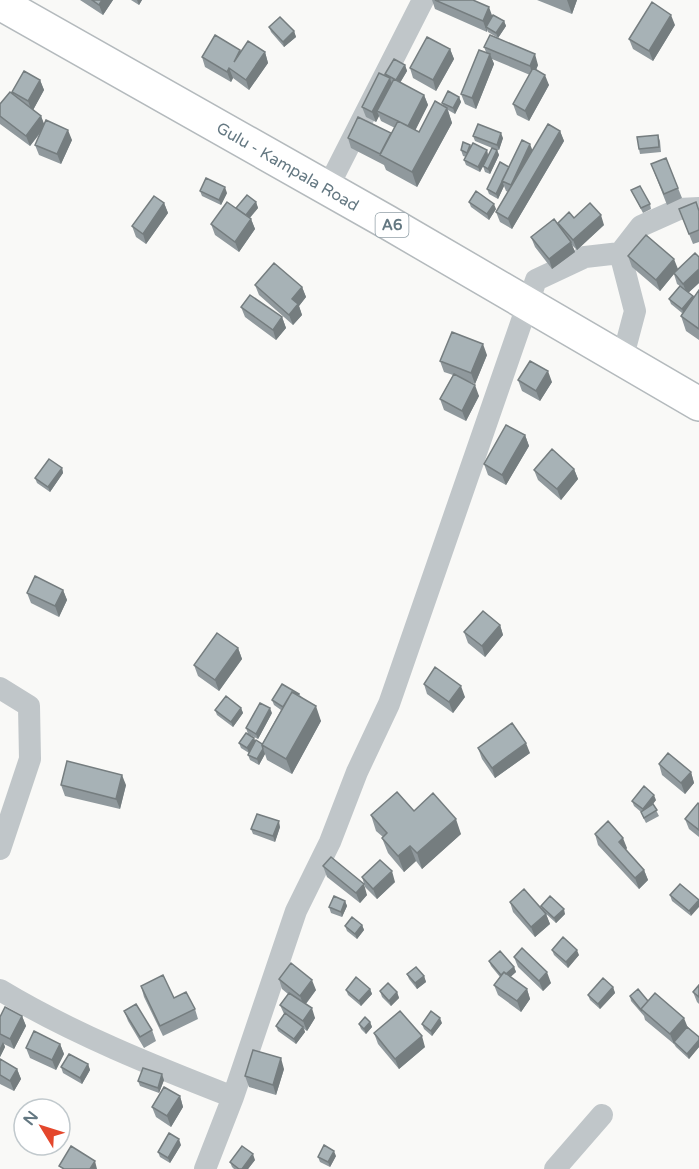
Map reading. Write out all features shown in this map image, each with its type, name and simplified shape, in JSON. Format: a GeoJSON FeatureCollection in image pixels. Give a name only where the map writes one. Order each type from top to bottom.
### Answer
{"type":"FeatureCollection","features":[{"type":"Feature","properties":{"kind":"main road","name":"Gulu - Kampala Road"},"geometry":{"type":"LineString","coordinates":[[0,3],[699,404]]}},
{"type":"Feature","properties":{"kind":"street"},"geometry":{"type":"LineString","coordinates":[[327,189],[423,0]]}},
{"type":"Feature","properties":{"kind":"street"},"geometry":{"type":"LineString","coordinates":[[205,1169],[233,1097],[296,911],[330,842],[357,772],[389,704],[536,280],[585,257],[620,253],[640,226],[679,209],[699,208]]}},
{"type":"Feature","properties":{"kind":"street"},"geometry":{"type":"LineString","coordinates":[[620,253],[635,311],[622,360]]}},
{"type":"Feature","properties":{"kind":"street"},"geometry":{"type":"LineString","coordinates":[[0,688],[29,706],[30,759],[0,849]]}},
{"type":"Feature","properties":{"kind":"street"},"geometry":{"type":"LineString","coordinates":[[0,990],[22,1004],[153,1066],[233,1097]]}},
{"type":"Feature","properties":{"kind":"street"},"geometry":{"type":"LineString","coordinates":[[555,1169],[602,1115]]}},
{"type":"Feature","properties":{"kind":"building"},"geometry":{"type":"Polygon","coordinates":[[[92,0],[102,0],[99,5],[92,0]]]}},
{"type":"Feature","properties":{"kind":"building"},"geometry":{"type":"Polygon","coordinates":[[[435,0],[473,0],[489,7],[483,21],[435,0]]]}},
{"type":"Feature","properties":{"kind":"building"},"geometry":{"type":"Polygon","coordinates":[[[652,2],[671,15],[649,51],[629,39],[652,2]]]}},
{"type":"Feature","properties":{"kind":"building"},"geometry":{"type":"Polygon","coordinates":[[[493,15],[504,21],[496,33],[486,27],[493,15]]]}},
{"type":"Feature","properties":{"kind":"building"},"geometry":{"type":"Polygon","coordinates":[[[280,17],[294,31],[283,42],[269,27],[280,17]]]}},
{"type":"Feature","properties":{"kind":"building"},"geometry":{"type":"Polygon","coordinates":[[[215,35],[240,50],[234,62],[248,41],[265,52],[246,80],[229,68],[227,72],[202,57],[215,35]]]}},
{"type":"Feature","properties":{"kind":"building"},"geometry":{"type":"Polygon","coordinates":[[[490,35],[535,54],[530,66],[484,47],[490,35]]]}},
{"type":"Feature","properties":{"kind":"building"},"geometry":{"type":"Polygon","coordinates":[[[427,37],[450,49],[433,80],[410,68],[427,37]]]}},
{"type":"Feature","properties":{"kind":"building"},"geometry":{"type":"Polygon","coordinates":[[[479,50],[490,54],[472,98],[461,94],[479,50]]]}},
{"type":"Feature","properties":{"kind":"building"},"geometry":{"type":"Polygon","coordinates":[[[394,59],[405,65],[396,80],[385,74],[394,59]]]}},
{"type":"Feature","properties":{"kind":"building"},"geometry":{"type":"Polygon","coordinates":[[[533,68],[545,75],[525,111],[513,104],[533,68]]]}},
{"type":"Feature","properties":{"kind":"building"},"geometry":{"type":"Polygon","coordinates":[[[24,71],[40,80],[28,101],[12,92],[24,71]]]}},
{"type":"Feature","properties":{"kind":"building"},"geometry":{"type":"Polygon","coordinates":[[[379,73],[390,78],[372,112],[362,107],[379,73]]]}},
{"type":"Feature","properties":{"kind":"building"},"geometry":{"type":"Polygon","coordinates":[[[394,79],[424,95],[408,126],[377,111],[394,79]]]}},
{"type":"Feature","properties":{"kind":"building"},"geometry":{"type":"Polygon","coordinates":[[[448,91],[459,97],[453,108],[442,103],[448,91]]]}},
{"type":"Feature","properties":{"kind":"building"},"geometry":{"type":"Polygon","coordinates":[[[10,92],[41,116],[26,136],[0,116],[0,104],[10,92]]]}},
{"type":"Feature","properties":{"kind":"building"},"geometry":{"type":"Polygon","coordinates":[[[435,101],[447,108],[412,172],[380,155],[398,121],[419,132],[435,101]]]}},
{"type":"Feature","properties":{"kind":"building"},"geometry":{"type":"Polygon","coordinates":[[[358,117],[391,133],[380,154],[348,138],[358,117]]]}},
{"type":"Feature","properties":{"kind":"building"},"geometry":{"type":"Polygon","coordinates":[[[46,120],[68,130],[57,154],[35,145],[46,120]]]}},
{"type":"Feature","properties":{"kind":"building"},"geometry":{"type":"Polygon","coordinates":[[[478,124],[501,133],[497,145],[473,136],[478,124]]]}},
{"type":"Feature","properties":{"kind":"building"},"geometry":{"type":"Polygon","coordinates":[[[548,124],[560,131],[508,219],[496,212],[548,124]]]}},
{"type":"Feature","properties":{"kind":"building"},"geometry":{"type":"Polygon","coordinates":[[[658,135],[659,147],[639,149],[637,137],[658,135]]]}},
{"type":"Feature","properties":{"kind":"building"},"geometry":{"type":"Polygon","coordinates":[[[522,140],[530,144],[511,185],[502,181],[522,140]]]}},
{"type":"Feature","properties":{"kind":"building"},"geometry":{"type":"Polygon","coordinates":[[[463,142],[470,145],[467,153],[461,150],[463,142]]]}},
{"type":"Feature","properties":{"kind":"building"},"geometry":{"type":"Polygon","coordinates":[[[473,143],[487,150],[478,167],[464,160],[473,143]]]}},
{"type":"Feature","properties":{"kind":"building"},"geometry":{"type":"Polygon","coordinates":[[[492,148],[497,150],[488,169],[483,166],[492,148]]]}},
{"type":"Feature","properties":{"kind":"building"},"geometry":{"type":"Polygon","coordinates":[[[666,158],[678,188],[664,194],[651,164],[666,158]]]}},
{"type":"Feature","properties":{"kind":"building"},"geometry":{"type":"Polygon","coordinates":[[[500,162],[509,167],[496,194],[487,189],[500,162]]]}},
{"type":"Feature","properties":{"kind":"building"},"geometry":{"type":"Polygon","coordinates":[[[206,178],[225,187],[219,200],[200,191],[206,178]]]}},
{"type":"Feature","properties":{"kind":"building"},"geometry":{"type":"Polygon","coordinates":[[[640,186],[650,204],[641,208],[631,190],[640,186]]]}},
{"type":"Feature","properties":{"kind":"building"},"geometry":{"type":"Polygon","coordinates":[[[476,191],[494,204],[487,214],[469,202],[476,191]]]}},
{"type":"Feature","properties":{"kind":"building"},"geometry":{"type":"Polygon","coordinates":[[[247,195],[256,202],[246,215],[236,208],[247,195]]]}},
{"type":"Feature","properties":{"kind":"building"},"geometry":{"type":"Polygon","coordinates":[[[154,196],[164,203],[143,234],[132,226],[154,196]]]}},
{"type":"Feature","properties":{"kind":"building"},"geometry":{"type":"Polygon","coordinates":[[[227,202],[251,219],[235,242],[211,224],[227,202]]]}},
{"type":"Feature","properties":{"kind":"building"},"geometry":{"type":"Polygon","coordinates":[[[696,202],[699,211],[699,230],[689,234],[679,209],[696,202]]]}},
{"type":"Feature","properties":{"kind":"building"},"geometry":{"type":"Polygon","coordinates":[[[590,203],[601,215],[573,240],[558,223],[569,212],[574,218],[590,203]]]}},
{"type":"Feature","properties":{"kind":"building"},"geometry":{"type":"Polygon","coordinates":[[[554,219],[571,242],[549,259],[531,237],[554,219]]]}},
{"type":"Feature","properties":{"kind":"building"},"geometry":{"type":"Polygon","coordinates":[[[646,235],[674,259],[656,280],[628,256],[646,235]]]}},
{"type":"Feature","properties":{"kind":"building"},"geometry":{"type":"Polygon","coordinates":[[[695,253],[699,257],[699,269],[683,284],[674,273],[695,253]]]}},
{"type":"Feature","properties":{"kind":"building"},"geometry":{"type":"Polygon","coordinates":[[[274,263],[302,287],[292,299],[298,304],[289,315],[255,285],[274,263]]]}},
{"type":"Feature","properties":{"kind":"building"},"geometry":{"type":"Polygon","coordinates":[[[680,286],[693,296],[682,309],[669,299],[680,286]]]}},
{"type":"Feature","properties":{"kind":"building"},"geometry":{"type":"Polygon","coordinates":[[[699,290],[699,329],[681,316],[699,290]]]}},
{"type":"Feature","properties":{"kind":"building"},"geometry":{"type":"Polygon","coordinates":[[[250,295],[282,317],[273,330],[241,307],[250,295]]]}},
{"type":"Feature","properties":{"kind":"building"},"geometry":{"type":"Polygon","coordinates":[[[452,332],[483,344],[471,373],[440,361],[452,332]]]}},
{"type":"Feature","properties":{"kind":"building"},"geometry":{"type":"Polygon","coordinates":[[[530,361],[548,371],[536,391],[518,380],[530,361]]]}},
{"type":"Feature","properties":{"kind":"building"},"geometry":{"type":"Polygon","coordinates":[[[454,374],[475,385],[462,411],[440,399],[454,374]]]}},
{"type":"Feature","properties":{"kind":"building"},"geometry":{"type":"Polygon","coordinates":[[[506,425],[525,435],[502,475],[484,464],[506,425]]]}},
{"type":"Feature","properties":{"kind":"building"},"geometry":{"type":"Polygon","coordinates":[[[552,449],[574,469],[557,489],[534,470],[552,449]]]}},
{"type":"Feature","properties":{"kind":"building"},"geometry":{"type":"Polygon","coordinates":[[[49,459],[62,468],[48,487],[35,478],[49,459]]]}},
{"type":"Feature","properties":{"kind":"building"},"geometry":{"type":"Polygon","coordinates":[[[35,576],[63,590],[55,606],[27,593],[35,576]]]}},
{"type":"Feature","properties":{"kind":"building"},"geometry":{"type":"Polygon","coordinates":[[[483,611],[500,625],[482,646],[464,632],[483,611]]]}},
{"type":"Feature","properties":{"kind":"building"},"geometry":{"type":"Polygon","coordinates":[[[217,633],[238,648],[215,680],[194,665],[217,633]]]}},
{"type":"Feature","properties":{"kind":"building"},"geometry":{"type":"Polygon","coordinates":[[[435,667],[461,686],[449,702],[424,684],[435,667]]]}},
{"type":"Feature","properties":{"kind":"building"},"geometry":{"type":"Polygon","coordinates":[[[282,684],[299,694],[292,692],[283,707],[272,700],[282,684]]]}},
{"type":"Feature","properties":{"kind":"building"},"geometry":{"type":"Polygon","coordinates":[[[292,692],[316,706],[286,759],[262,745],[292,692]]]}},
{"type":"Feature","properties":{"kind":"building"},"geometry":{"type":"Polygon","coordinates":[[[226,696],[241,708],[231,722],[215,710],[226,696]]]}},
{"type":"Feature","properties":{"kind":"building"},"geometry":{"type":"Polygon","coordinates":[[[260,703],[270,708],[256,734],[246,728],[260,703]]]}},
{"type":"Feature","properties":{"kind":"building"},"geometry":{"type":"Polygon","coordinates":[[[512,723],[526,743],[492,768],[478,748],[512,723]]]}},
{"type":"Feature","properties":{"kind":"building"},"geometry":{"type":"Polygon","coordinates":[[[246,733],[254,738],[247,748],[239,743],[246,733]]]}},
{"type":"Feature","properties":{"kind":"building"},"geometry":{"type":"Polygon","coordinates":[[[256,740],[262,744],[263,749],[257,759],[248,755],[256,740]]]}},
{"type":"Feature","properties":{"kind":"building"},"geometry":{"type":"Polygon","coordinates":[[[668,753],[691,772],[681,783],[659,764],[668,753]]]}},
{"type":"Feature","properties":{"kind":"building"},"geometry":{"type":"Polygon","coordinates":[[[67,761],[122,775],[116,799],[61,785],[67,761]]]}},
{"type":"Feature","properties":{"kind":"building"},"geometry":{"type":"Polygon","coordinates":[[[644,786],[654,795],[643,809],[632,801],[644,786]]]}},
{"type":"Feature","properties":{"kind":"building"},"geometry":{"type":"Polygon","coordinates":[[[397,792],[414,811],[433,793],[456,819],[417,853],[410,846],[398,856],[382,838],[387,833],[371,815],[397,792]]]}},
{"type":"Feature","properties":{"kind":"building"},"geometry":{"type":"Polygon","coordinates":[[[653,804],[657,810],[644,818],[641,812],[653,804]]]}},
{"type":"Feature","properties":{"kind":"building"},"geometry":{"type":"Polygon","coordinates":[[[699,804],[699,830],[685,819],[699,804]]]}},
{"type":"Feature","properties":{"kind":"building"},"geometry":{"type":"Polygon","coordinates":[[[257,814],[279,821],[273,836],[251,829],[257,814]]]}},
{"type":"Feature","properties":{"kind":"building"},"geometry":{"type":"Polygon","coordinates":[[[608,821],[623,838],[619,842],[644,870],[635,878],[595,834],[608,821]]]}},
{"type":"Feature","properties":{"kind":"building"},"geometry":{"type":"Polygon","coordinates":[[[331,857],[364,884],[356,893],[323,866],[331,857]]]}},
{"type":"Feature","properties":{"kind":"building"},"geometry":{"type":"Polygon","coordinates":[[[380,860],[392,871],[373,889],[362,877],[380,860]]]}},
{"type":"Feature","properties":{"kind":"building"},"geometry":{"type":"Polygon","coordinates":[[[680,884],[699,900],[689,911],[670,895],[680,884]]]}},
{"type":"Feature","properties":{"kind":"building"},"geometry":{"type":"Polygon","coordinates":[[[524,889],[546,914],[531,927],[510,902],[524,889]]]}},
{"type":"Feature","properties":{"kind":"building"},"geometry":{"type":"Polygon","coordinates":[[[334,896],[345,901],[341,912],[329,907],[334,896]]]}},
{"type":"Feature","properties":{"kind":"building"},"geometry":{"type":"Polygon","coordinates":[[[550,896],[564,909],[554,918],[541,906],[550,896]]]}},
{"type":"Feature","properties":{"kind":"building"},"geometry":{"type":"Polygon","coordinates":[[[352,917],[362,925],[355,934],[345,926],[352,917]]]}},
{"type":"Feature","properties":{"kind":"building"},"geometry":{"type":"Polygon","coordinates":[[[563,937],[577,950],[566,962],[552,950],[563,937]]]}},
{"type":"Feature","properties":{"kind":"building"},"geometry":{"type":"Polygon","coordinates":[[[522,948],[547,972],[539,981],[514,957],[522,948]]]}},
{"type":"Feature","properties":{"kind":"building"},"geometry":{"type":"Polygon","coordinates":[[[500,951],[514,967],[501,975],[489,961],[500,951]]]}},
{"type":"Feature","properties":{"kind":"building"},"geometry":{"type":"Polygon","coordinates":[[[291,963],[312,980],[300,996],[279,979],[291,963]]]}},
{"type":"Feature","properties":{"kind":"building"},"geometry":{"type":"Polygon","coordinates":[[[416,967],[424,976],[415,983],[407,974],[416,967]]]}},
{"type":"Feature","properties":{"kind":"building"},"geometry":{"type":"Polygon","coordinates":[[[504,972],[527,989],[517,1001],[494,985],[504,972]]]}},
{"type":"Feature","properties":{"kind":"building"},"geometry":{"type":"Polygon","coordinates":[[[163,975],[174,998],[186,992],[195,1009],[160,1026],[141,986],[163,975]]]}},
{"type":"Feature","properties":{"kind":"building"},"geometry":{"type":"Polygon","coordinates":[[[356,977],[370,989],[359,1001],[346,990],[356,977]]]}},
{"type":"Feature","properties":{"kind":"building"},"geometry":{"type":"Polygon","coordinates":[[[603,978],[613,987],[598,1004],[588,995],[603,978]]]}},
{"type":"Feature","properties":{"kind":"building"},"geometry":{"type":"Polygon","coordinates":[[[388,983],[397,992],[389,1001],[380,991],[388,983]]]}},
{"type":"Feature","properties":{"kind":"building"},"geometry":{"type":"Polygon","coordinates":[[[699,985],[699,997],[693,992],[699,985]]]}},
{"type":"Feature","properties":{"kind":"building"},"geometry":{"type":"Polygon","coordinates":[[[638,989],[648,1001],[641,1009],[642,1011],[630,996],[638,989]]]}},
{"type":"Feature","properties":{"kind":"building"},"geometry":{"type":"Polygon","coordinates":[[[289,993],[312,1008],[303,1021],[280,1005],[289,993]]]}},
{"type":"Feature","properties":{"kind":"building"},"geometry":{"type":"Polygon","coordinates":[[[655,993],[684,1018],[670,1034],[641,1009],[655,993]]]}},
{"type":"Feature","properties":{"kind":"building"},"geometry":{"type":"Polygon","coordinates":[[[136,1004],[152,1030],[140,1037],[124,1011],[136,1004]]]}},
{"type":"Feature","properties":{"kind":"building"},"geometry":{"type":"Polygon","coordinates":[[[5,1007],[22,1016],[10,1039],[0,1034],[0,1017],[5,1007]]]}},
{"type":"Feature","properties":{"kind":"building"},"geometry":{"type":"Polygon","coordinates":[[[400,1011],[422,1036],[395,1059],[374,1033],[400,1011]]]}},
{"type":"Feature","properties":{"kind":"building"},"geometry":{"type":"Polygon","coordinates":[[[431,1011],[440,1018],[431,1031],[422,1024],[431,1011]]]}},
{"type":"Feature","properties":{"kind":"building"},"geometry":{"type":"Polygon","coordinates":[[[285,1013],[303,1027],[294,1039],[276,1026],[285,1013]]]}},
{"type":"Feature","properties":{"kind":"building"},"geometry":{"type":"Polygon","coordinates":[[[365,1017],[370,1022],[364,1029],[359,1024],[365,1017]]]}},
{"type":"Feature","properties":{"kind":"building"},"geometry":{"type":"Polygon","coordinates":[[[687,1027],[699,1037],[699,1040],[687,1054],[674,1042],[687,1027]]]}},
{"type":"Feature","properties":{"kind":"building"},"geometry":{"type":"Polygon","coordinates":[[[34,1031],[60,1044],[52,1060],[26,1048],[34,1031]]]}},
{"type":"Feature","properties":{"kind":"building"},"geometry":{"type":"Polygon","coordinates":[[[253,1050],[281,1058],[273,1085],[245,1076],[253,1050]]]}},
{"type":"Feature","properties":{"kind":"building"},"geometry":{"type":"Polygon","coordinates":[[[69,1054],[88,1064],[80,1078],[61,1067],[69,1054]]]}},
{"type":"Feature","properties":{"kind":"building"},"geometry":{"type":"Polygon","coordinates":[[[0,1059],[17,1069],[10,1081],[0,1075],[0,1059]]]}},
{"type":"Feature","properties":{"kind":"building"},"geometry":{"type":"Polygon","coordinates":[[[143,1068],[162,1074],[158,1088],[138,1081],[143,1068]]]}},
{"type":"Feature","properties":{"kind":"building"},"geometry":{"type":"Polygon","coordinates":[[[164,1087],[180,1096],[167,1116],[152,1107],[164,1087]]]}},
{"type":"Feature","properties":{"kind":"building"},"geometry":{"type":"Polygon","coordinates":[[[169,1133],[179,1139],[168,1158],[158,1152],[169,1133]]]}},
{"type":"Feature","properties":{"kind":"building"},"geometry":{"type":"Polygon","coordinates":[[[324,1145],[334,1151],[328,1162],[318,1157],[324,1145]]]}},
{"type":"Feature","properties":{"kind":"building"},"geometry":{"type":"Polygon","coordinates":[[[242,1146],[253,1154],[242,1169],[239,1169],[230,1162],[242,1146]]]}},
{"type":"Feature","properties":{"kind":"building"},"geometry":{"type":"Polygon","coordinates":[[[72,1147],[95,1161],[90,1169],[64,1169],[59,1166],[64,1157],[72,1157],[72,1147]]]}}]}
